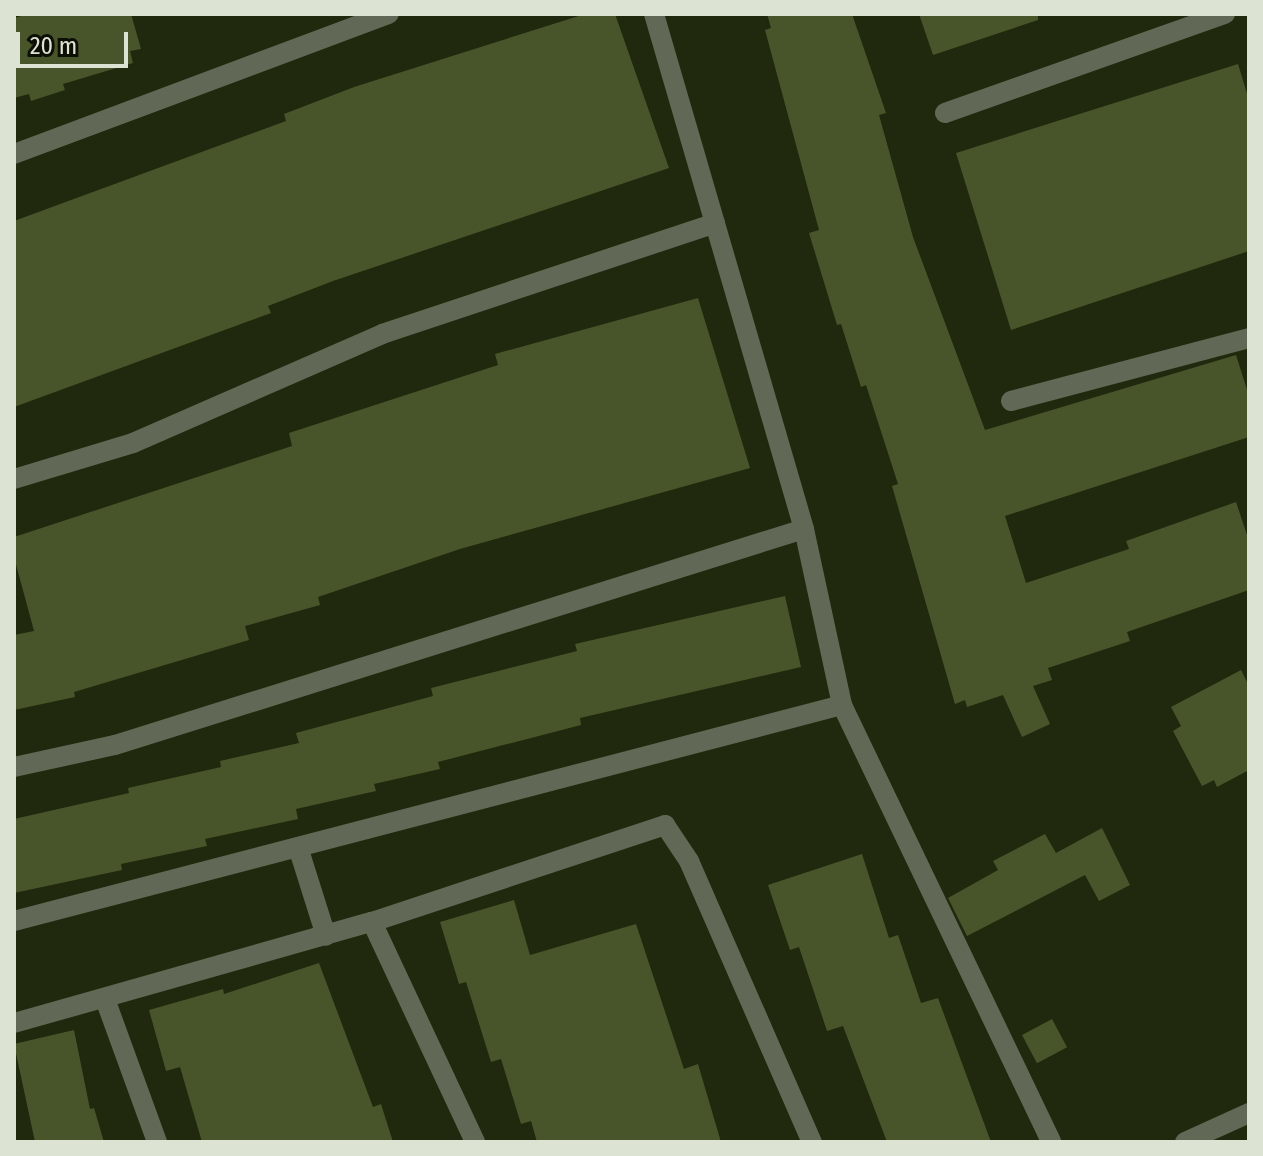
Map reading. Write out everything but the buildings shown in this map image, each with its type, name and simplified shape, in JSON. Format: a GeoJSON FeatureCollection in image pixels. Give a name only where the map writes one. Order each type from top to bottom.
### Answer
{"type":"FeatureCollection","features":[{"type":"Feature","properties":{"kind":"street"},"geometry":{"type":"LineString","coordinates":[[14,154],[389,14]]}},
{"type":"Feature","properties":{"kind":"street"},"geometry":{"type":"LineString","coordinates":[[654,14],[804,529],[842,705],[1051,1142]]}},
{"type":"Feature","properties":{"kind":"street"},"geometry":{"type":"LineString","coordinates":[[945,113],[1225,14]]}},
{"type":"Feature","properties":{"kind":"street"},"geometry":{"type":"LineString","coordinates":[[14,479],[133,443],[382,334],[715,223]]}},
{"type":"Feature","properties":{"kind":"street"},"geometry":{"type":"LineString","coordinates":[[1011,401],[1249,338]]}},
{"type":"Feature","properties":{"kind":"street"},"geometry":{"type":"LineString","coordinates":[[14,767],[115,745],[804,529]]}},
{"type":"Feature","properties":{"kind":"street"},"geometry":{"type":"LineString","coordinates":[[14,921],[842,705]]}},
{"type":"Feature","properties":{"kind":"street"},"geometry":{"type":"LineString","coordinates":[[14,1023],[326,936],[665,825],[689,861],[812,1142]]}},
{"type":"Feature","properties":{"kind":"street"},"geometry":{"type":"LineString","coordinates":[[298,847],[326,936]]}},
{"type":"Feature","properties":{"kind":"street"},"geometry":{"type":"LineString","coordinates":[[372,922],[475,1142]]}},
{"type":"Feature","properties":{"kind":"street"},"geometry":{"type":"LineString","coordinates":[[105,999],[157,1142]]}},
{"type":"Feature","properties":{"kind":"street"},"geometry":{"type":"LineString","coordinates":[[1185,1142],[1249,1113]]}}]}
